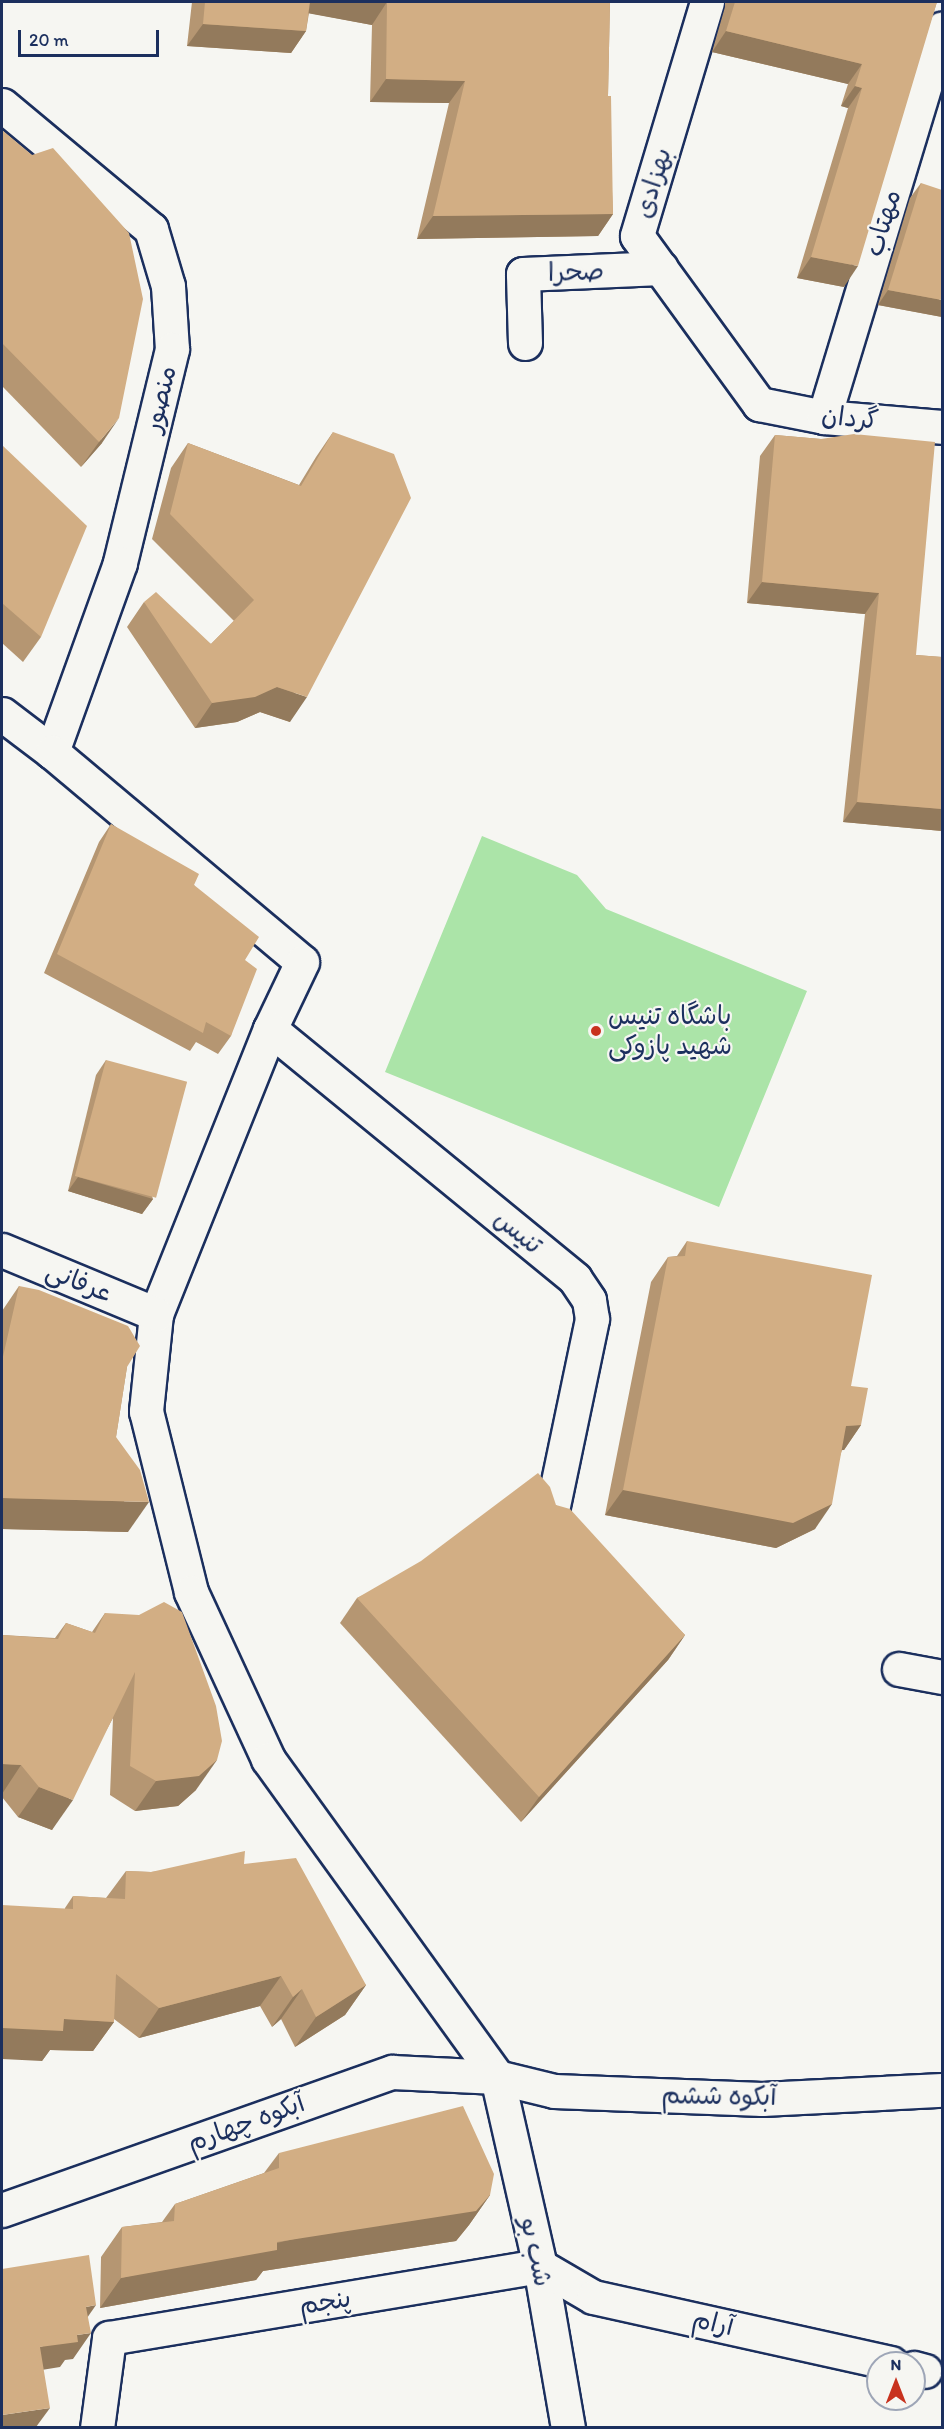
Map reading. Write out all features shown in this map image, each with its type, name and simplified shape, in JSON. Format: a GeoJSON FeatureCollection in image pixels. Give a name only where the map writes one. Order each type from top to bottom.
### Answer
{"type":"FeatureCollection","features":[{"type":"Feature","properties":{"kind":"street","name":"بهزادی"},"geometry":{"type":"LineString","coordinates":[[707,2],[638,236],[759,404]]}},
{"type":"Feature","properties":{"kind":"street","name":"مهتاب"},"geometry":{"type":"LineString","coordinates":[[824,417],[942,29]]}},
{"type":"Feature","properties":{"kind":"street","name":"منصور"},"geometry":{"type":"LineString","coordinates":[[2,105],[151,229],[168,286],[172,349],[120,563],[52,752]]}},
{"type":"Feature","properties":{"kind":"street","name":"صحرا"},"geometry":{"type":"LineString","coordinates":[[525,343],[523,274],[661,268]]}},
{"type":"Feature","properties":{"kind":"street","name":"گردان"},"geometry":{"type":"LineString","coordinates":[[759,404],[824,417],[942,427]]}},
{"type":"Feature","properties":{"kind":"street"},"geometry":{"type":"LineString","coordinates":[[2,714],[52,752],[302,962],[270,1029],[156,1314],[146,1411],[190,1592],[268,1759],[497,2077]]}},
{"type":"Feature","properties":{"kind":"street","name":"تنیس"},"geometry":{"type":"LineString","coordinates":[[270,1029],[575,1279],[589,1300],[592,1319],[551,1516]]}},
{"type":"Feature","properties":{"kind":"street","name":"عرفانی"},"geometry":{"type":"LineString","coordinates":[[2,1250],[156,1314]]}},
{"type":"Feature","properties":{"kind":"street"},"geometry":{"type":"LineString","coordinates":[[899,1668],[942,1677]]}},
{"type":"Feature","properties":{"kind":"street","name":"آبکوه چهارم"},"geometry":{"type":"LineString","coordinates":[[2,2210],[392,2072],[497,2077]]}},
{"type":"Feature","properties":{"kind":"street","name":"آبکوه ششم"},"geometry":{"type":"LineString","coordinates":[[497,2077],[554,2091],[762,2099],[942,2090]]}},
{"type":"Feature","properties":{"kind":"street","name":"شب بو"},"geometry":{"type":"LineString","coordinates":[[497,2077],[540,2266],[568,2427]]}},
{"type":"Feature","properties":{"kind":"street","name":"پنجم"},"geometry":{"type":"LineString","coordinates":[[97,2427],[109,2338],[540,2266]]}},
{"type":"Feature","properties":{"kind":"street","name":"آرام"},"geometry":{"type":"LineString","coordinates":[[540,2266],[593,2297],[866,2357]]}},
{"type":"Feature","properties":{"kind":"green space","name":"باشگاه تنیس شهید پازوکی"},"geometry":{"type":"Polygon","coordinates":[[[482,836],[577,875],[606,909],[807,991],[719,1207],[385,1072],[482,836]]]}},
{"type":"Feature","properties":{"kind":"building"},"geometry":{"type":"Polygon","coordinates":[[[205,2],[310,2],[306,31],[203,24],[205,2]]]}},
{"type":"Feature","properties":{"kind":"building"},"geometry":{"type":"Polygon","coordinates":[[[387,2],[610,2],[608,96],[611,96],[613,214],[433,216],[465,81],[386,79],[387,2]]]}},
{"type":"Feature","properties":{"kind":"building"},"geometry":{"type":"Polygon","coordinates":[[[735,2],[937,2],[858,266],[811,257],[862,88],[855,86],[862,64],[726,31],[735,2]]]}},
{"type":"Feature","properties":{"kind":"building"},"geometry":{"type":"Polygon","coordinates":[[[2,130],[32,155],[53,148],[129,233],[143,299],[119,418],[99,442],[2,343],[2,130]]]}},
{"type":"Feature","properties":{"kind":"building"},"geometry":{"type":"Polygon","coordinates":[[[921,183],[942,190],[942,300],[888,290],[921,183]]]}},
{"type":"Feature","properties":{"kind":"building"},"geometry":{"type":"Polygon","coordinates":[[[333,432],[394,454],[411,498],[307,697],[277,687],[255,697],[212,703],[144,602],[156,592],[211,644],[254,600],[170,514],[188,443],[301,486],[333,432]]]}},
{"type":"Feature","properties":{"kind":"building"},"geometry":{"type":"Polygon","coordinates":[[[854,434],[935,442],[916,655],[942,657],[942,809],[857,802],[879,593],[762,582],[775,435],[821,439],[854,434]]]}},
{"type":"Feature","properties":{"kind":"building"},"geometry":{"type":"Polygon","coordinates":[[[2,445],[87,526],[41,637],[2,603],[2,445]]]}},
{"type":"Feature","properties":{"kind":"building"},"geometry":{"type":"Polygon","coordinates":[[[111,824],[199,874],[194,885],[259,937],[245,960],[257,969],[231,1036],[206,1022],[203,1033],[57,954],[111,824]]]}},
{"type":"Feature","properties":{"kind":"building"},"geometry":{"type":"Polygon","coordinates":[[[106,1060],[187,1082],[156,1198],[75,1176],[106,1060]]]}},
{"type":"Feature","properties":{"kind":"building"},"geometry":{"type":"Polygon","coordinates":[[[687,1241],[872,1275],[851,1386],[868,1388],[861,1425],[846,1426],[832,1504],[793,1523],[623,1490],[668,1257],[685,1256],[687,1241]]]}},
{"type":"Feature","properties":{"kind":"building"},"geometry":{"type":"Polygon","coordinates":[[[19,1286],[39,1290],[128,1326],[140,1346],[127,1367],[116,1437],[140,1470],[149,1502],[2,1498],[2,1361],[19,1286]]]}},
{"type":"Feature","properties":{"kind":"building"},"geometry":{"type":"Polygon","coordinates":[[[538,1473],[550,1487],[556,1505],[570,1509],[685,1635],[539,1797],[357,1598],[421,1561],[538,1473]]]}},
{"type":"Feature","properties":{"kind":"building"},"geometry":{"type":"Polygon","coordinates":[[[164,1602],[182,1612],[216,1706],[222,1741],[217,1760],[199,1776],[156,1781],[130,1766],[135,1672],[73,1800],[39,1787],[21,1765],[2,1764],[2,1635],[58,1639],[66,1623],[95,1633],[105,1613],[139,1615],[164,1602]]]}},
{"type":"Feature","properties":{"kind":"building"},"geometry":{"type":"Polygon","coordinates":[[[245,1851],[244,1864],[296,1858],[366,1985],[316,2017],[302,1989],[293,1997],[281,1976],[159,2008],[116,1974],[114,2022],[64,2019],[63,2031],[2,2028],[2,1905],[73,1909],[73,1896],[125,1899],[126,1871],[151,1872],[245,1851]]]}},
{"type":"Feature","properties":{"kind":"building"},"geometry":{"type":"Polygon","coordinates":[[[463,2106],[494,2174],[490,2195],[476,2211],[277,2242],[277,2250],[121,2278],[122,2227],[174,2221],[175,2204],[279,2168],[279,2153],[463,2106]]]}},
{"type":"Feature","properties":{"kind":"building"},"geometry":{"type":"Polygon","coordinates":[[[89,2255],[96,2305],[86,2307],[91,2333],[77,2335],[78,2342],[40,2347],[50,2408],[2,2415],[2,2269],[89,2255]]]}},
{"type":"Feature","properties":{"kind":"place","name":"باشگاه تنیس شهید پازوکی"},"geometry":{"type":"Point","coordinates":[596,1031]}}]}
